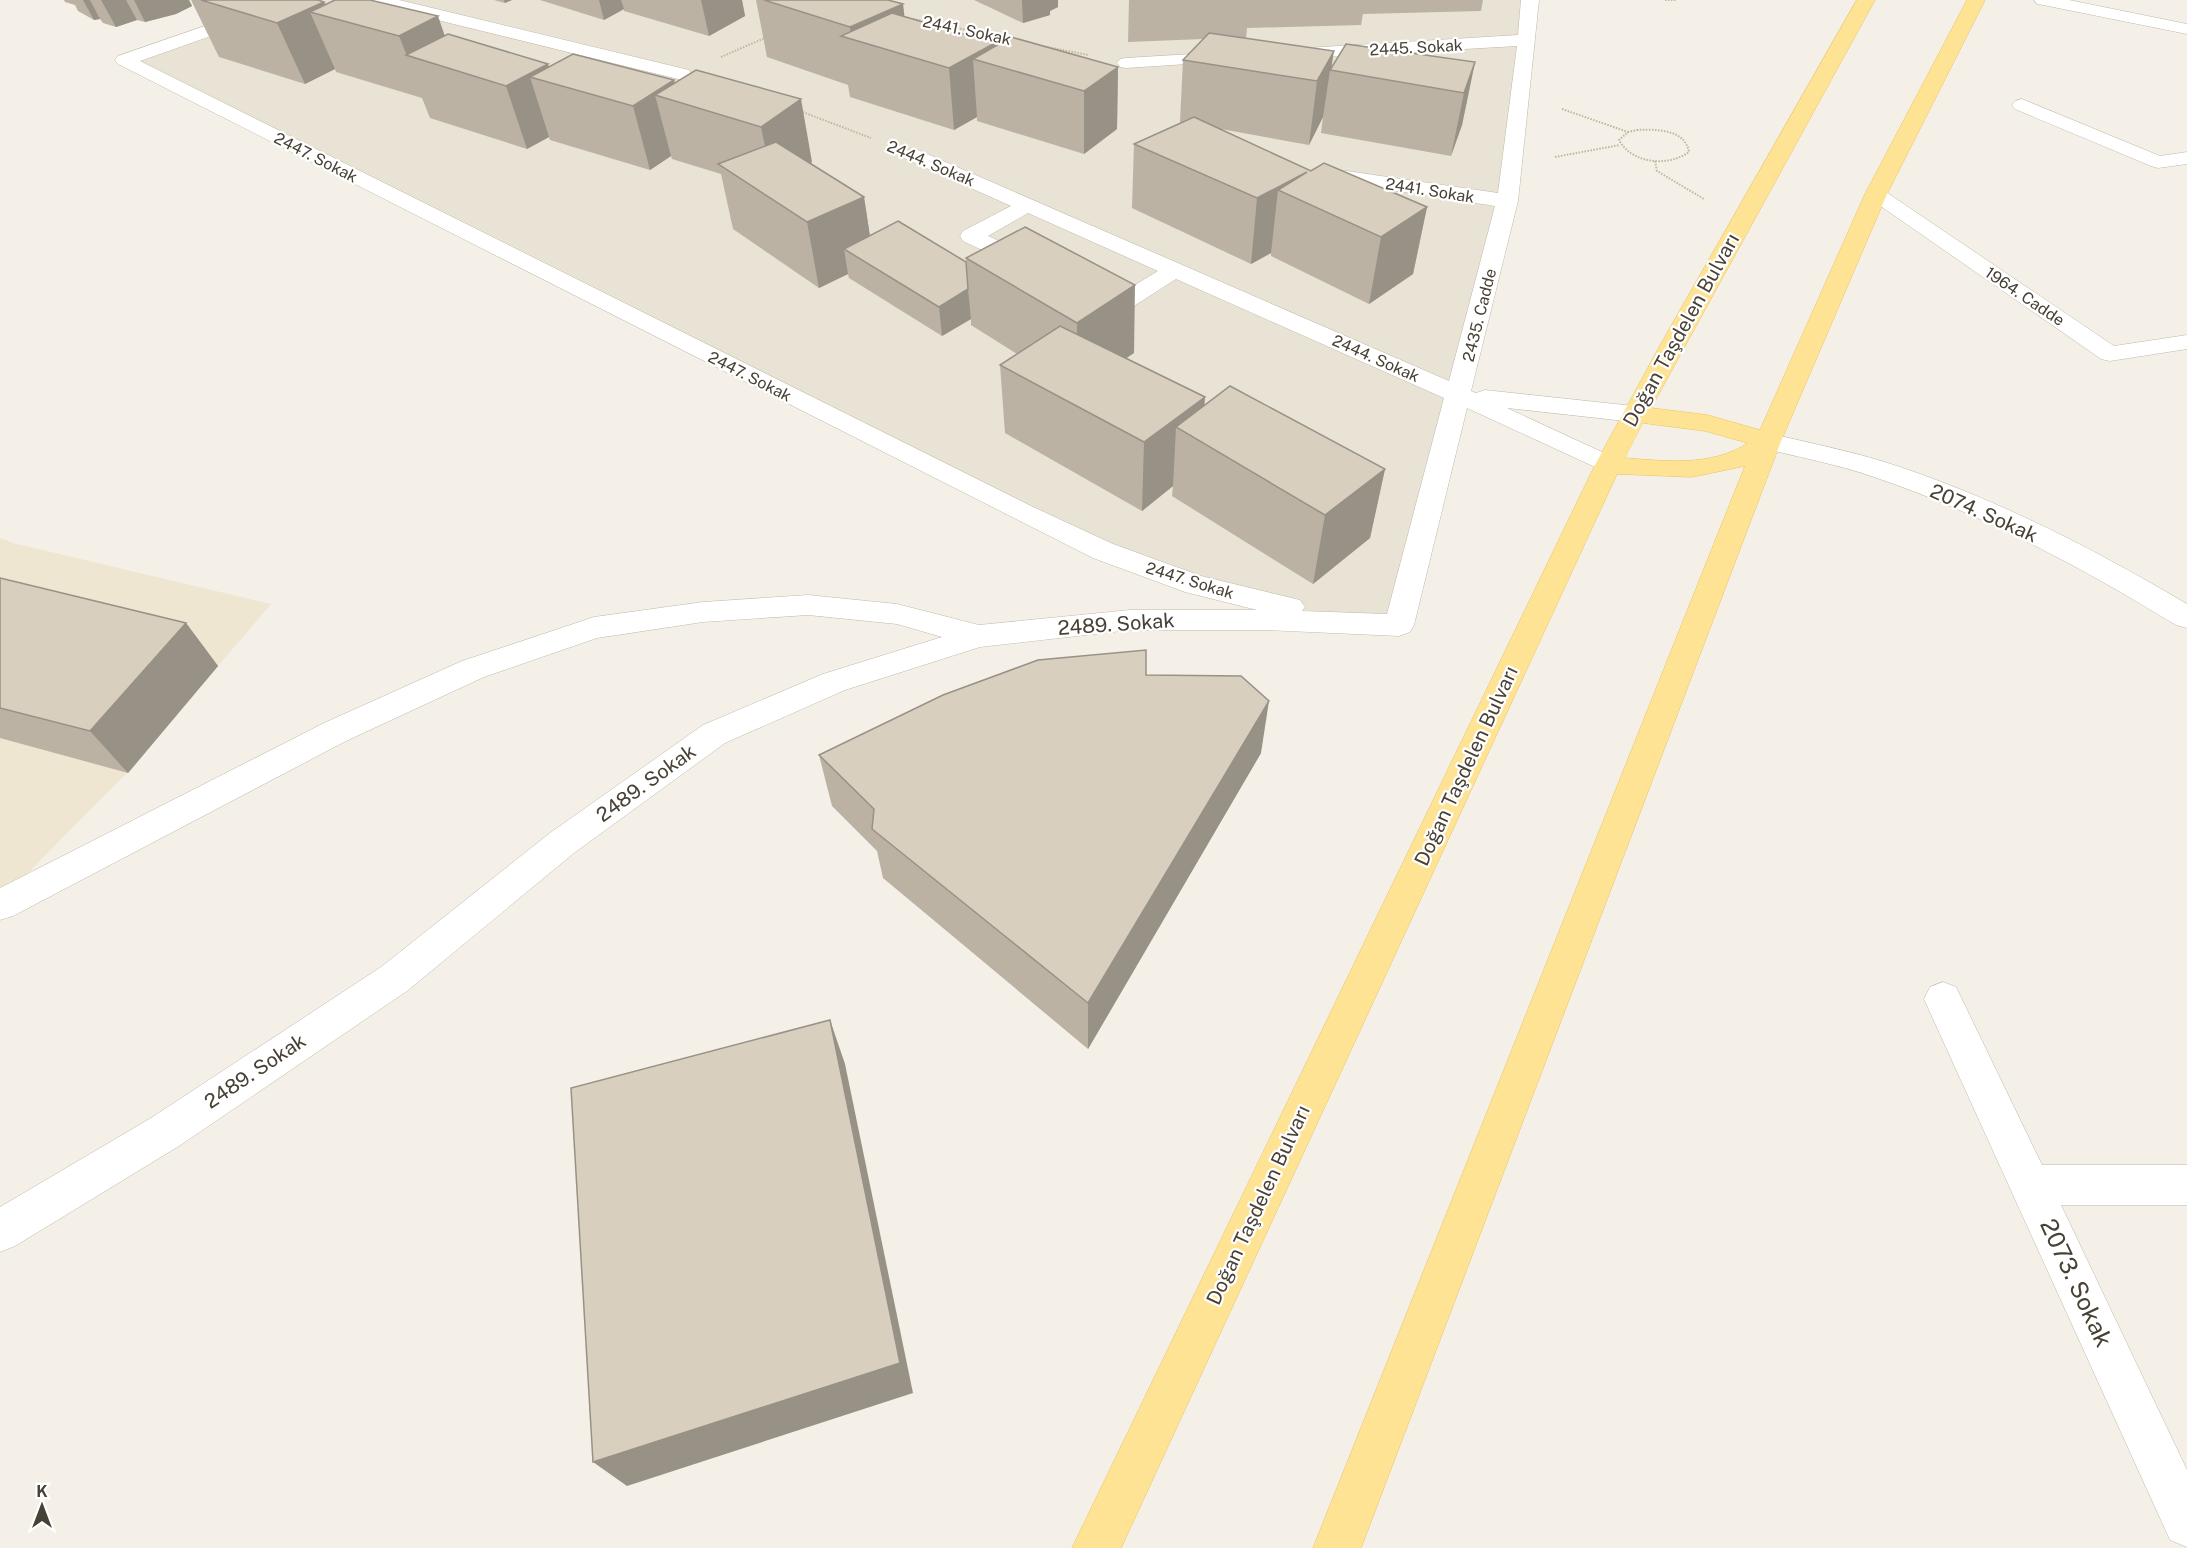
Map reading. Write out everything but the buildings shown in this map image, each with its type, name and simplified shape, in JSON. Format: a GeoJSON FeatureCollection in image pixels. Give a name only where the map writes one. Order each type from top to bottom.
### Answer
{"type":"FeatureCollection","features":[{"type":"Feature","properties":{"kind":"main road","name":"Doğan Taşdelen Bulvarı"},"geometry":{"type":"LineString","coordinates":[[1096,1548],[1608,465],[1634,414],[1866,0]]}},
{"type":"Feature","properties":{"kind":"main road"},"geometry":{"type":"LineString","coordinates":[[1337,1548],[1768,441],[1876,194],[1976,0]]}},
{"type":"Feature","properties":{"kind":"main road"},"geometry":{"type":"LineString","coordinates":[[1634,414],[1707,423],[1768,441]]}},
{"type":"Feature","properties":{"kind":"main road"},"geometry":{"type":"LineString","coordinates":[[1608,465],[1678,470],[1712,467],[1743,458],[1768,441]]}},
{"type":"Feature","properties":{"kind":"street","name":"2447. Sokak"},"geometry":{"type":"LineString","coordinates":[[296,0],[124,60],[1021,512],[1103,551],[1195,585],[1288,607],[1399,625]]}},
{"type":"Feature","properties":{"kind":"street"},"geometry":{"type":"LineString","coordinates":[[378,0],[682,74]]}},
{"type":"Feature","properties":{"kind":"street","name":"2435. Cadde"},"geometry":{"type":"LineString","coordinates":[[1399,625],[1507,201],[1513,165],[1530,0]]}},
{"type":"Feature","properties":{"kind":"street"},"geometry":{"type":"LineString","coordinates":[[2043,0],[2187,29]]}},
{"type":"Feature","properties":{"kind":"street","name":"2445. Sokak"},"geometry":{"type":"LineString","coordinates":[[1268,55],[1526,40]]}},
{"type":"Feature","properties":{"kind":"street"},"geometry":{"type":"LineString","coordinates":[[1126,63],[1244,56]]}},
{"type":"Feature","properties":{"kind":"street"},"geometry":{"type":"LineString","coordinates":[[2022,105],[2158,162],[2186,159]]}},
{"type":"Feature","properties":{"kind":"street","name":"2444. Sokak"},"geometry":{"type":"LineString","coordinates":[[911,154],[1459,395],[1608,465]]}},
{"type":"Feature","properties":{"kind":"street","name":"2441. Sokak"},"geometry":{"type":"LineString","coordinates":[[1318,173],[1507,201]]}},
{"type":"Feature","properties":{"kind":"street","name":"1964. Cadde"},"geometry":{"type":"LineString","coordinates":[[1876,194],[2110,354],[2187,342]]}},
{"type":"Feature","properties":{"kind":"street"},"geometry":{"type":"LineString","coordinates":[[1028,205],[971,236],[1045,271]]}},
{"type":"Feature","properties":{"kind":"street"},"geometry":{"type":"LineString","coordinates":[[1076,286],[1118,306],[1175,270]]}},
{"type":"Feature","properties":{"kind":"street","name":"2444. Sokak"},"geometry":{"type":"LineString","coordinates":[[1459,395],[1634,414]]}},
{"type":"Feature","properties":{"kind":"street","name":"2074. Sokak"},"geometry":{"type":"LineString","coordinates":[[1768,441],[1881,470],[1955,498],[2037,535],[2129,583],[2187,618]]}},
{"type":"Feature","properties":{"kind":"street"},"geometry":{"type":"LineString","coordinates":[[0,905],[335,732],[472,669],[594,628],[703,612],[808,605],[897,614],[979,636]]}},
{"type":"Feature","properties":{"kind":"street","name":"2489. Sokak"},"geometry":{"type":"LineString","coordinates":[[0,1231],[165,1131],[394,979],[562,843],[714,734],[834,682],[979,636],[1130,620],[1266,620],[1399,625]]}},
{"type":"Feature","properties":{"kind":"street","name":"2073. Sokak"},"geometry":{"type":"LineString","coordinates":[[1943,999],[2187,1523]]}},
{"type":"Feature","properties":{"kind":"street"},"geometry":{"type":"LineString","coordinates":[[2030,1185],[2187,1185]]}},
{"type":"Feature","properties":{"kind":"path"},"geometry":{"type":"LineString","coordinates":[[1665,0],[1676,0]]}},
{"type":"Feature","properties":{"kind":"path","name":"2441. Sokak"},"geometry":{"type":"LineString","coordinates":[[910,19],[1013,40]]}},
{"type":"Feature","properties":{"kind":"path"},"geometry":{"type":"LineString","coordinates":[[682,74],[767,37]]}},
{"type":"Feature","properties":{"kind":"path","name":"2441. Sokak"},"geometry":{"type":"LineString","coordinates":[[1036,44],[1126,63]]}},
{"type":"Feature","properties":{"kind":"path"},"geometry":{"type":"LineString","coordinates":[[1513,165],[1620,145],[1633,155],[1655,161],[1677,160],[1685,157],[1689,152],[1689,147],[1679,137],[1659,130],[1628,132],[1559,108],[1520,103]]}},
{"type":"Feature","properties":{"kind":"path","name":"2444. Sokak"},"geometry":{"type":"LineString","coordinates":[[795,110],[911,154]]}},
{"type":"Feature","properties":{"kind":"path"},"geometry":{"type":"LineString","coordinates":[[1620,145],[1619,140],[1628,132]]}},
{"type":"Feature","properties":{"kind":"path"},"geometry":{"type":"LineString","coordinates":[[1655,161],[1657,171],[1741,222]]}},
{"type":"Feature","properties":{"kind":"shaded area"},"geometry":{"type":"Polygon","coordinates":[[[296,0],[1530,0],[1520,103],[1399,625],[1288,607],[1103,551],[124,60],[296,0]]]}},
{"type":"Feature","properties":{"kind":"shaded area"},"geometry":{"type":"Polygon","coordinates":[[[0,538],[271,604],[128,772],[0,901],[0,538]]]}}]}
